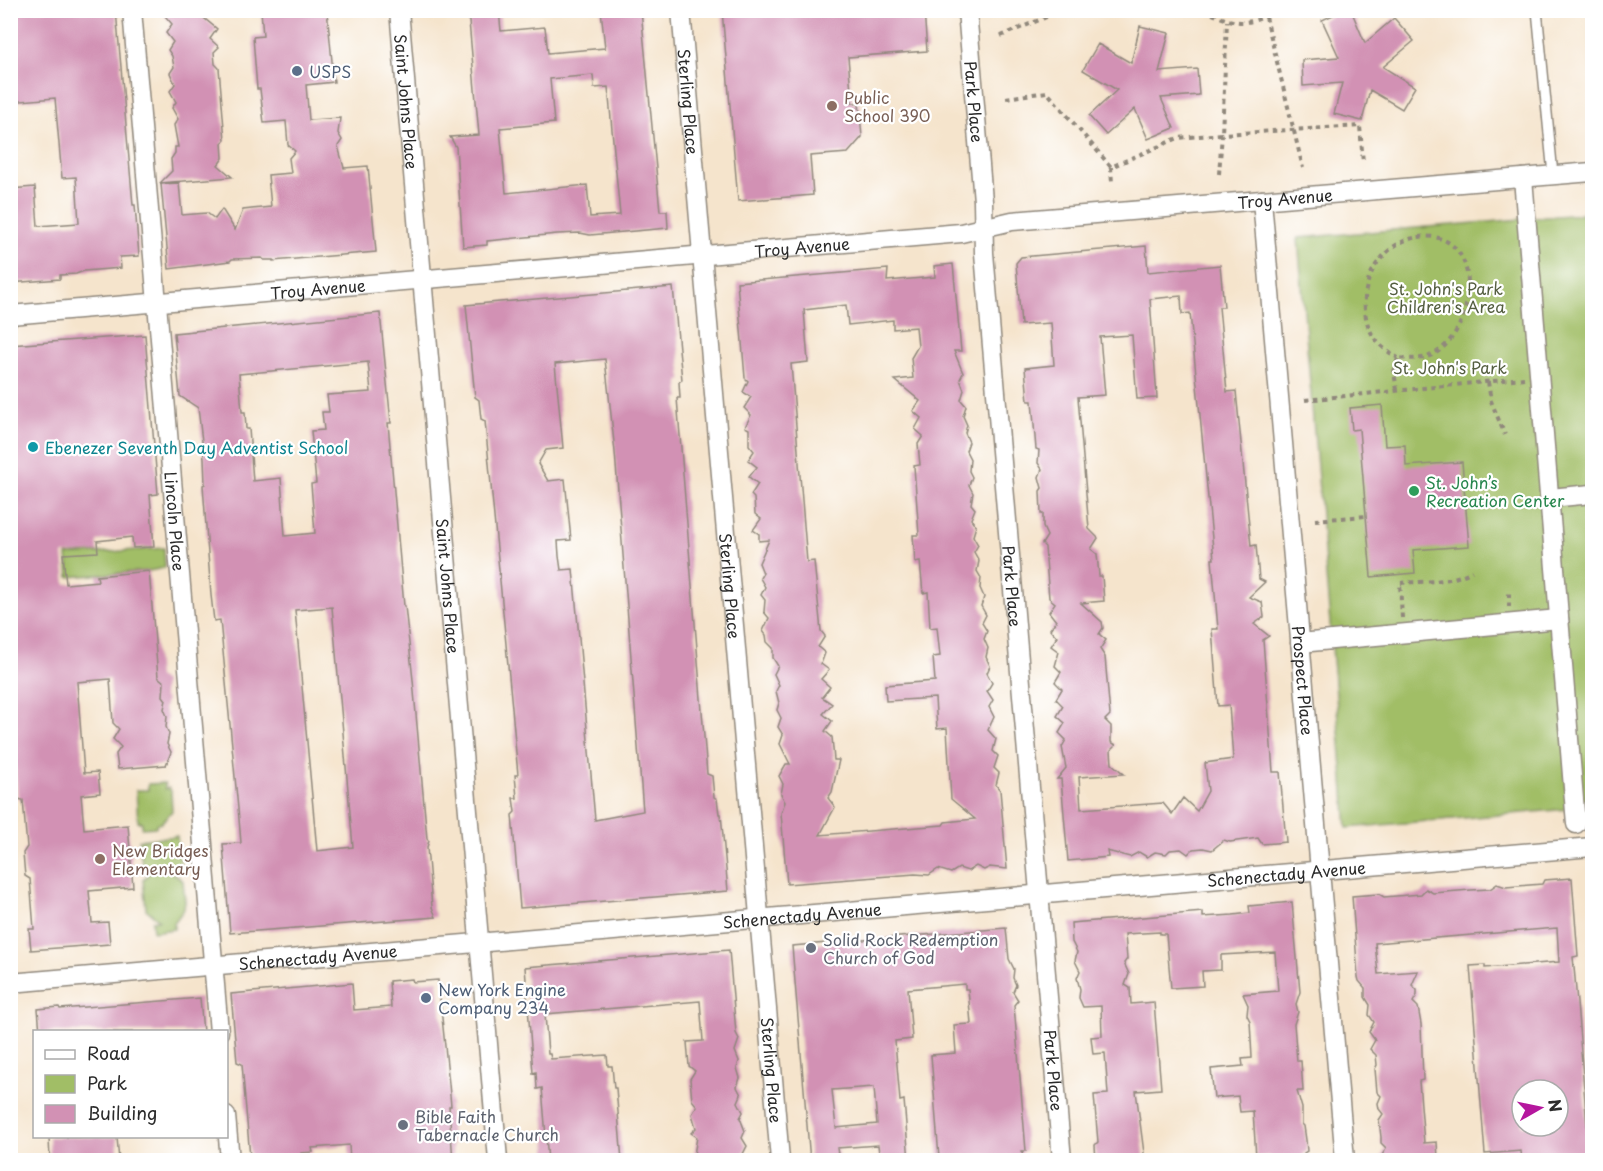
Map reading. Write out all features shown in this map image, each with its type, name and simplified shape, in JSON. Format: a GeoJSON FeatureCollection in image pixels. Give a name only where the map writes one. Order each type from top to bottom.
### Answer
{"type":"FeatureCollection","features":[{"type":"Feature","properties":{"kind":"street","name":"Lincoln Place"},"geometry":{"type":"LineString","coordinates":[[132,10],[219,1030]]}},
{"type":"Feature","properties":{"kind":"street","name":"Saint Johns Place"},"geometry":{"type":"LineString","coordinates":[[399,10],[498,1161]]}},
{"type":"Feature","properties":{"kind":"street","name":"Sterling Place"},"geometry":{"type":"LineString","coordinates":[[681,10],[780,1161]]}},
{"type":"Feature","properties":{"kind":"street","name":"Park Place"},"geometry":{"type":"LineString","coordinates":[[967,10],[983,201],[985,265],[1062,1161]]}},
{"type":"Feature","properties":{"kind":"street","name":"Troy Avenue"},"geometry":{"type":"LineString","coordinates":[[10,315],[961,233],[1012,221],[1593,172]]}},
{"type":"Feature","properties":{"kind":"street"},"geometry":{"type":"LineString","coordinates":[[1523,178],[1576,824]]}},
{"type":"Feature","properties":{"kind":"street","name":"Prospect Place"},"geometry":{"type":"LineString","coordinates":[[1262,200],[1345,1161]]}},
{"type":"Feature","properties":{"kind":"street"},"geometry":{"type":"LineString","coordinates":[[1550,498],[1593,494]]}},
{"type":"Feature","properties":{"kind":"street"},"geometry":{"type":"LineString","coordinates":[[1300,643],[1559,619]]}},
{"type":"Feature","properties":{"kind":"street","name":"Schenectady Avenue"},"geometry":{"type":"LineString","coordinates":[[10,983],[1593,847]]}},
{"type":"Feature","properties":{"kind":"street"},"geometry":{"type":"LineString","coordinates":[[228,1138],[230,1161]]}},
{"type":"Feature","properties":{"kind":"lane"},"geometry":{"type":"LineString","coordinates":[[1537,10],[1553,175]]}},
{"type":"Feature","properties":{"kind":"path"},"geometry":{"type":"LineString","coordinates":[[1001,36],[1063,10]]}},
{"type":"Feature","properties":{"kind":"path"},"geometry":{"type":"LineString","coordinates":[[1204,10],[1227,21],[1251,22],[1277,10]]}},
{"type":"Feature","properties":{"kind":"path"},"geometry":{"type":"LineString","coordinates":[[1266,17],[1303,168]]}},
{"type":"Feature","properties":{"kind":"path"},"geometry":{"type":"LineString","coordinates":[[1219,174],[1227,21]]}},
{"type":"Feature","properties":{"kind":"path"},"geometry":{"type":"LineString","coordinates":[[1006,98],[1047,92],[1111,167],[1112,184]]}},
{"type":"Feature","properties":{"kind":"path"},"geometry":{"type":"LineString","coordinates":[[1111,167],[1178,138],[1360,126],[1363,163]]}},
{"type":"Feature","properties":{"kind":"path"},"geometry":{"type":"LineString","coordinates":[[1430,236],[1448,240],[1462,258],[1468,277],[1468,298],[1463,319],[1452,337],[1434,354],[1415,359],[1398,357],[1384,350],[1372,336],[1366,313],[1366,289],[1374,267],[1388,249],[1408,239],[1430,236]]}},
{"type":"Feature","properties":{"kind":"path"},"geometry":{"type":"LineString","coordinates":[[1397,390],[1394,372],[1398,357]]}},
{"type":"Feature","properties":{"kind":"path"},"geometry":{"type":"LineString","coordinates":[[1305,400],[1539,377]]}},
{"type":"Feature","properties":{"kind":"path"},"geometry":{"type":"LineString","coordinates":[[1488,382],[1491,401],[1505,435]]}},
{"type":"Feature","properties":{"kind":"path"},"geometry":{"type":"LineString","coordinates":[[1315,520],[1366,516]]}},
{"type":"Feature","properties":{"kind":"path"},"geometry":{"type":"LineString","coordinates":[[1404,633],[1400,583],[1446,580],[1461,577],[1472,571]]}},
{"type":"Feature","properties":{"kind":"green space","name":"St. John's Park"},"geometry":{"type":"Polygon","coordinates":[[[1592,213],[1592,807],[1347,828],[1298,238],[1592,213]]]}},
{"type":"Feature","properties":{"kind":"green space"},"geometry":{"type":"Polygon","coordinates":[[[164,548],[165,568],[69,577],[67,555],[164,548]]]}},
{"type":"Feature","properties":{"kind":"green space"},"geometry":{"type":"Polygon","coordinates":[[[165,783],[165,789],[169,788],[171,791],[172,811],[161,823],[156,824],[156,827],[142,828],[142,822],[138,822],[136,790],[148,790],[148,784],[165,783]]]}},
{"type":"Feature","properties":{"kind":"green space"},"geometry":{"type":"Polygon","coordinates":[[[177,836],[181,869],[171,871],[183,881],[184,909],[174,923],[174,929],[153,932],[152,921],[159,920],[146,909],[143,880],[151,871],[143,872],[139,840],[177,836]]]}},
{"type":"Feature","properties":{"kind":"building"},"geometry":{"type":"Polygon","coordinates":[[[20,10],[116,10],[139,256],[120,257],[121,268],[60,275],[60,279],[10,283],[10,189],[35,187],[38,226],[79,223],[76,177],[62,178],[55,98],[10,102],[10,14],[20,13],[20,10]]]}},
{"type":"Feature","properties":{"kind":"building"},"geometry":{"type":"Polygon","coordinates":[[[160,10],[194,10],[217,29],[210,39],[219,47],[214,52],[215,64],[219,68],[225,140],[222,143],[223,158],[218,165],[232,177],[160,183],[172,171],[171,159],[175,153],[175,147],[178,147],[174,125],[178,119],[172,108],[176,102],[170,91],[175,84],[170,73],[174,67],[172,56],[168,50],[173,42],[166,33],[172,24],[160,10]]]}},
{"type":"Feature","properties":{"kind":"building"},"geometry":{"type":"Polygon","coordinates":[[[261,10],[327,10],[334,82],[306,85],[309,120],[340,118],[338,133],[342,140],[338,146],[344,168],[368,166],[376,252],[273,261],[262,258],[232,259],[169,269],[161,184],[179,183],[182,215],[207,213],[215,219],[222,209],[235,230],[243,210],[271,207],[268,175],[291,173],[289,158],[295,151],[288,145],[286,121],[264,123],[260,89],[257,89],[253,37],[263,36],[261,10]]]}},
{"type":"Feature","properties":{"kind":"building"},"geometry":{"type":"Polygon","coordinates":[[[468,10],[499,10],[501,31],[545,27],[548,53],[605,48],[601,10],[641,10],[660,211],[667,211],[668,228],[590,235],[557,234],[487,241],[487,245],[463,247],[456,147],[450,137],[479,135],[468,10]],[[593,75],[550,79],[554,123],[500,128],[506,193],[587,185],[590,217],[620,215],[608,87],[594,88],[593,75]]]}},
{"type":"Feature","properties":{"kind":"building"},"geometry":{"type":"Polygon","coordinates":[[[722,10],[924,10],[927,51],[848,57],[852,103],[859,103],[862,137],[848,153],[810,156],[813,195],[738,201],[722,10]]]}},
{"type":"Feature","properties":{"kind":"building"},"geometry":{"type":"Polygon","coordinates":[[[1344,10],[1351,10],[1365,43],[1394,18],[1414,41],[1383,67],[1415,87],[1402,109],[1370,90],[1362,121],[1334,114],[1342,83],[1303,86],[1302,60],[1339,57],[1322,20],[1344,10]]]}},
{"type":"Feature","properties":{"kind":"building"},"geometry":{"type":"Polygon","coordinates":[[[1140,26],[1169,33],[1159,72],[1197,69],[1199,95],[1161,98],[1174,128],[1148,139],[1135,109],[1106,135],[1089,116],[1117,90],[1083,70],[1098,44],[1131,63],[1140,26]]]}},
{"type":"Feature","properties":{"kind":"building"},"geometry":{"type":"Polygon","coordinates":[[[1146,246],[1148,272],[1220,265],[1224,307],[1219,307],[1227,392],[1236,391],[1251,546],[1256,545],[1259,579],[1265,582],[1249,597],[1262,602],[1264,617],[1254,624],[1269,636],[1263,640],[1273,772],[1280,772],[1286,842],[1262,844],[1258,838],[1230,842],[1224,840],[1212,850],[1193,849],[1188,854],[1181,849],[1170,850],[1166,854],[1155,852],[1147,857],[1139,852],[1130,857],[1107,851],[1108,857],[1068,861],[1061,779],[1057,779],[1066,768],[1062,747],[1066,740],[1059,733],[1065,723],[1057,716],[1063,706],[1056,699],[1062,689],[1055,682],[1061,672],[1055,666],[1059,652],[1051,646],[1057,637],[1050,629],[1056,621],[1049,612],[1055,603],[1049,598],[1045,547],[1042,544],[1047,536],[1043,527],[1043,514],[1041,514],[1040,491],[1042,488],[1039,477],[1042,469],[1038,463],[1039,450],[1036,449],[1032,401],[1028,401],[1025,368],[1054,365],[1051,323],[1021,325],[1016,263],[1021,257],[1146,246]],[[1181,296],[1150,299],[1157,398],[1137,399],[1132,335],[1100,337],[1105,395],[1078,397],[1089,529],[1098,538],[1091,549],[1097,554],[1104,601],[1081,603],[1102,622],[1103,628],[1099,634],[1106,640],[1100,649],[1105,657],[1110,715],[1105,720],[1111,726],[1111,742],[1116,745],[1111,750],[1112,764],[1124,774],[1079,777],[1081,809],[1163,803],[1172,814],[1183,798],[1197,811],[1208,791],[1205,763],[1233,759],[1229,705],[1218,706],[1212,629],[1218,629],[1212,559],[1214,559],[1190,313],[1182,314],[1181,296]]]}},
{"type":"Feature","properties":{"kind":"building"},"geometry":{"type":"Polygon","coordinates":[[[953,264],[961,351],[954,351],[963,373],[960,379],[964,390],[961,400],[966,406],[963,416],[967,425],[965,433],[969,442],[966,451],[970,459],[969,471],[972,477],[969,485],[973,493],[971,504],[975,509],[971,519],[976,526],[973,536],[978,545],[974,552],[979,561],[977,571],[981,578],[980,588],[984,597],[981,606],[986,615],[982,623],[987,631],[984,639],[988,648],[986,657],[990,666],[987,673],[992,683],[987,691],[993,700],[989,707],[994,717],[988,730],[996,739],[993,751],[998,756],[994,768],[999,773],[996,785],[1000,790],[1007,869],[990,867],[984,870],[976,866],[968,871],[959,868],[951,873],[938,869],[929,875],[915,874],[787,884],[781,813],[785,802],[781,794],[783,784],[779,776],[786,764],[790,764],[780,744],[783,735],[778,727],[781,718],[777,710],[779,703],[776,691],[779,685],[774,674],[778,666],[773,658],[773,648],[767,642],[763,631],[769,618],[764,612],[765,600],[761,595],[765,587],[760,578],[763,573],[759,563],[769,540],[759,541],[759,534],[753,530],[761,519],[755,514],[754,498],[751,495],[758,484],[749,477],[757,467],[748,460],[754,451],[749,445],[749,429],[745,427],[751,415],[744,408],[751,397],[743,392],[748,381],[745,378],[737,282],[888,269],[887,281],[935,277],[934,266],[953,264]],[[846,305],[804,310],[808,362],[791,364],[807,562],[814,561],[821,631],[825,636],[818,647],[825,653],[821,664],[829,670],[821,679],[830,687],[822,697],[832,704],[823,714],[832,721],[825,731],[832,737],[834,760],[839,760],[832,792],[828,798],[835,807],[820,835],[943,825],[945,822],[975,819],[951,799],[947,728],[937,729],[935,698],[886,701],[885,685],[935,681],[933,657],[940,656],[937,627],[930,628],[928,592],[923,593],[920,561],[915,562],[913,535],[919,535],[914,466],[920,465],[918,444],[923,436],[915,429],[921,418],[913,411],[920,401],[895,380],[913,378],[911,358],[918,346],[916,327],[893,329],[893,320],[848,325],[846,305]]]}},
{"type":"Feature","properties":{"kind":"building"},"geometry":{"type":"Polygon","coordinates":[[[673,287],[682,380],[679,382],[680,398],[677,398],[707,774],[712,776],[714,797],[717,799],[719,814],[721,814],[728,891],[520,908],[512,815],[515,812],[513,798],[517,798],[515,775],[518,775],[485,421],[481,419],[479,400],[475,397],[466,305],[673,287]],[[605,359],[555,364],[563,448],[546,450],[538,464],[548,481],[565,479],[571,540],[558,541],[559,556],[561,570],[573,569],[595,820],[643,811],[615,452],[605,359]]]}},
{"type":"Feature","properties":{"kind":"building"},"geometry":{"type":"Polygon","coordinates":[[[380,313],[391,423],[388,423],[404,606],[429,841],[427,847],[432,907],[436,917],[230,933],[223,844],[241,843],[239,819],[220,620],[214,621],[211,595],[203,485],[205,484],[204,458],[198,408],[180,396],[174,333],[380,313]],[[368,362],[239,374],[242,412],[245,412],[246,429],[249,429],[253,481],[281,478],[285,536],[315,533],[311,484],[316,483],[311,431],[324,430],[322,412],[329,412],[327,395],[371,392],[368,362]],[[332,607],[295,610],[317,851],[353,847],[332,607]]]}},
{"type":"Feature","properties":{"kind":"building"},"geometry":{"type":"Polygon","coordinates":[[[145,335],[158,494],[150,495],[154,547],[133,548],[132,537],[97,541],[98,552],[63,554],[66,584],[98,581],[97,576],[149,571],[158,677],[164,682],[163,696],[166,700],[164,709],[169,734],[167,744],[171,752],[166,765],[118,769],[116,754],[121,747],[113,739],[119,729],[113,723],[110,679],[77,682],[84,773],[98,772],[100,793],[81,795],[84,829],[128,825],[133,887],[89,891],[92,923],[108,922],[110,944],[31,950],[29,929],[34,929],[30,879],[25,876],[23,853],[27,847],[23,800],[18,799],[10,706],[10,345],[145,335]]]}},
{"type":"Feature","properties":{"kind":"building","name":"St. John’s Recreation Center"},"geometry":{"type":"Polygon","coordinates":[[[1382,405],[1385,446],[1405,445],[1406,466],[1462,462],[1469,546],[1413,550],[1415,573],[1371,577],[1359,429],[1352,430],[1350,408],[1382,405]]]}},
{"type":"Feature","properties":{"kind":"building"},"geometry":{"type":"Polygon","coordinates":[[[1572,878],[1578,956],[1573,957],[1587,1126],[1592,1126],[1593,1161],[1522,1161],[1521,1151],[1485,1154],[1470,966],[1485,965],[1485,968],[1559,962],[1557,928],[1375,943],[1378,974],[1418,971],[1412,985],[1417,990],[1413,1002],[1418,1007],[1421,1024],[1423,1080],[1419,1081],[1424,1143],[1437,1142],[1438,1159],[1379,1161],[1386,1148],[1381,1143],[1379,1120],[1383,1114],[1378,1103],[1381,1096],[1377,1092],[1376,1055],[1370,1049],[1375,1040],[1369,1032],[1374,1022],[1369,1015],[1370,1005],[1365,997],[1365,988],[1358,977],[1352,896],[1379,894],[1384,897],[1421,894],[1426,889],[1433,893],[1490,889],[1497,884],[1506,887],[1542,884],[1544,880],[1572,878]]]}},
{"type":"Feature","properties":{"kind":"building"},"geometry":{"type":"Polygon","coordinates":[[[1292,902],[1300,992],[1294,1024],[1297,1061],[1301,1061],[1303,1091],[1297,1091],[1302,1108],[1302,1124],[1306,1140],[1307,1151],[1304,1153],[1304,1161],[1270,1161],[1269,1156],[1256,1157],[1253,1111],[1240,1112],[1238,1096],[1214,1098],[1211,1069],[1243,1066],[1242,1059],[1252,1058],[1248,1005],[1243,994],[1278,991],[1275,952],[1221,955],[1221,970],[1202,971],[1203,986],[1171,988],[1166,934],[1160,934],[1160,932],[1125,934],[1127,959],[1124,963],[1129,974],[1125,985],[1130,988],[1131,1004],[1154,1002],[1161,1089],[1136,1091],[1145,1161],[1096,1161],[1095,1145],[1098,1142],[1094,1095],[1108,1094],[1105,1053],[1093,1054],[1091,1037],[1102,1036],[1101,1006],[1083,1007],[1079,998],[1080,989],[1077,978],[1080,971],[1075,961],[1077,952],[1072,942],[1071,923],[1203,912],[1203,917],[1233,915],[1250,913],[1249,906],[1292,902]]]}},
{"type":"Feature","properties":{"kind":"building"},"geometry":{"type":"Polygon","coordinates":[[[1006,928],[1009,959],[1014,969],[1013,978],[1016,985],[1013,992],[1018,1000],[1014,1005],[1026,1151],[1022,1151],[1023,1161],[988,1161],[988,1154],[939,1158],[931,1055],[956,1053],[954,1025],[971,1024],[968,989],[965,989],[965,984],[908,989],[912,1039],[895,1041],[900,1101],[904,1100],[909,1161],[880,1161],[878,1145],[837,1148],[839,1161],[810,1161],[792,946],[1006,928]],[[874,1087],[832,1090],[836,1128],[877,1124],[874,1087]]]}},
{"type":"Feature","properties":{"kind":"building"},"geometry":{"type":"Polygon","coordinates":[[[729,950],[736,1033],[739,1039],[735,1051],[739,1061],[737,1068],[740,1078],[737,1087],[741,1095],[738,1102],[743,1112],[740,1118],[745,1131],[742,1138],[747,1146],[743,1154],[744,1161],[693,1161],[697,1137],[691,1133],[696,1128],[692,1114],[697,1106],[692,1100],[690,1079],[695,1071],[689,1066],[687,1042],[703,1041],[700,1001],[545,1014],[548,1054],[551,1059],[607,1055],[608,1066],[612,1066],[614,1088],[616,1088],[622,1161],[548,1161],[542,1088],[537,1089],[536,1072],[533,1073],[525,967],[729,950]]]}},
{"type":"Feature","properties":{"kind":"building"},"geometry":{"type":"Polygon","coordinates":[[[412,979],[413,982],[438,980],[451,1106],[449,1106],[453,1161],[350,1161],[349,1145],[312,1148],[313,1152],[301,1153],[301,1161],[255,1161],[255,1157],[250,1157],[242,1064],[237,1062],[231,994],[352,983],[354,1010],[391,1007],[389,981],[412,979]]]}},
{"type":"Feature","properties":{"kind":"building"},"geometry":{"type":"Polygon","coordinates":[[[200,998],[203,1030],[40,1030],[38,1009],[59,1007],[60,1009],[200,998]]]}},
{"type":"Feature","properties":{"kind":"building"},"geometry":{"type":"Polygon","coordinates":[[[49,1138],[117,1138],[119,1161],[50,1161],[49,1138]]]}},
{"type":"Feature","properties":{"kind":"place","name":"USPS"},"geometry":{"type":"Point","coordinates":[297,71]}},
{"type":"Feature","properties":{"kind":"place","name":"Public School 390"},"geometry":{"type":"Point","coordinates":[832,106]}},
{"type":"Feature","properties":{"kind":"place","name":"Ebenezer Seventh Day Adventist School"},"geometry":{"type":"Point","coordinates":[33,447]}},
{"type":"Feature","properties":{"kind":"place","name":"St. John’s Recreation Center"},"geometry":{"type":"Point","coordinates":[1414,491]}},
{"type":"Feature","properties":{"kind":"place","name":"New Bridges Elementary"},"geometry":{"type":"Point","coordinates":[100,859]}},
{"type":"Feature","properties":{"kind":"place","name":"Solid Rock Redemption Church of God"},"geometry":{"type":"Point","coordinates":[811,948]}},
{"type":"Feature","properties":{"kind":"place","name":"New York Engine Company 234"},"geometry":{"type":"Point","coordinates":[426,998]}},
{"type":"Feature","properties":{"kind":"place","name":"Bible Faith Tabernacle Church"},"geometry":{"type":"Point","coordinates":[403,1125]}},
{"type":"Feature","properties":{"kind":"park label","name":"St. John's Park Children's Area"},"geometry":{"type":"Point","coordinates":[1446,297]}}]}
